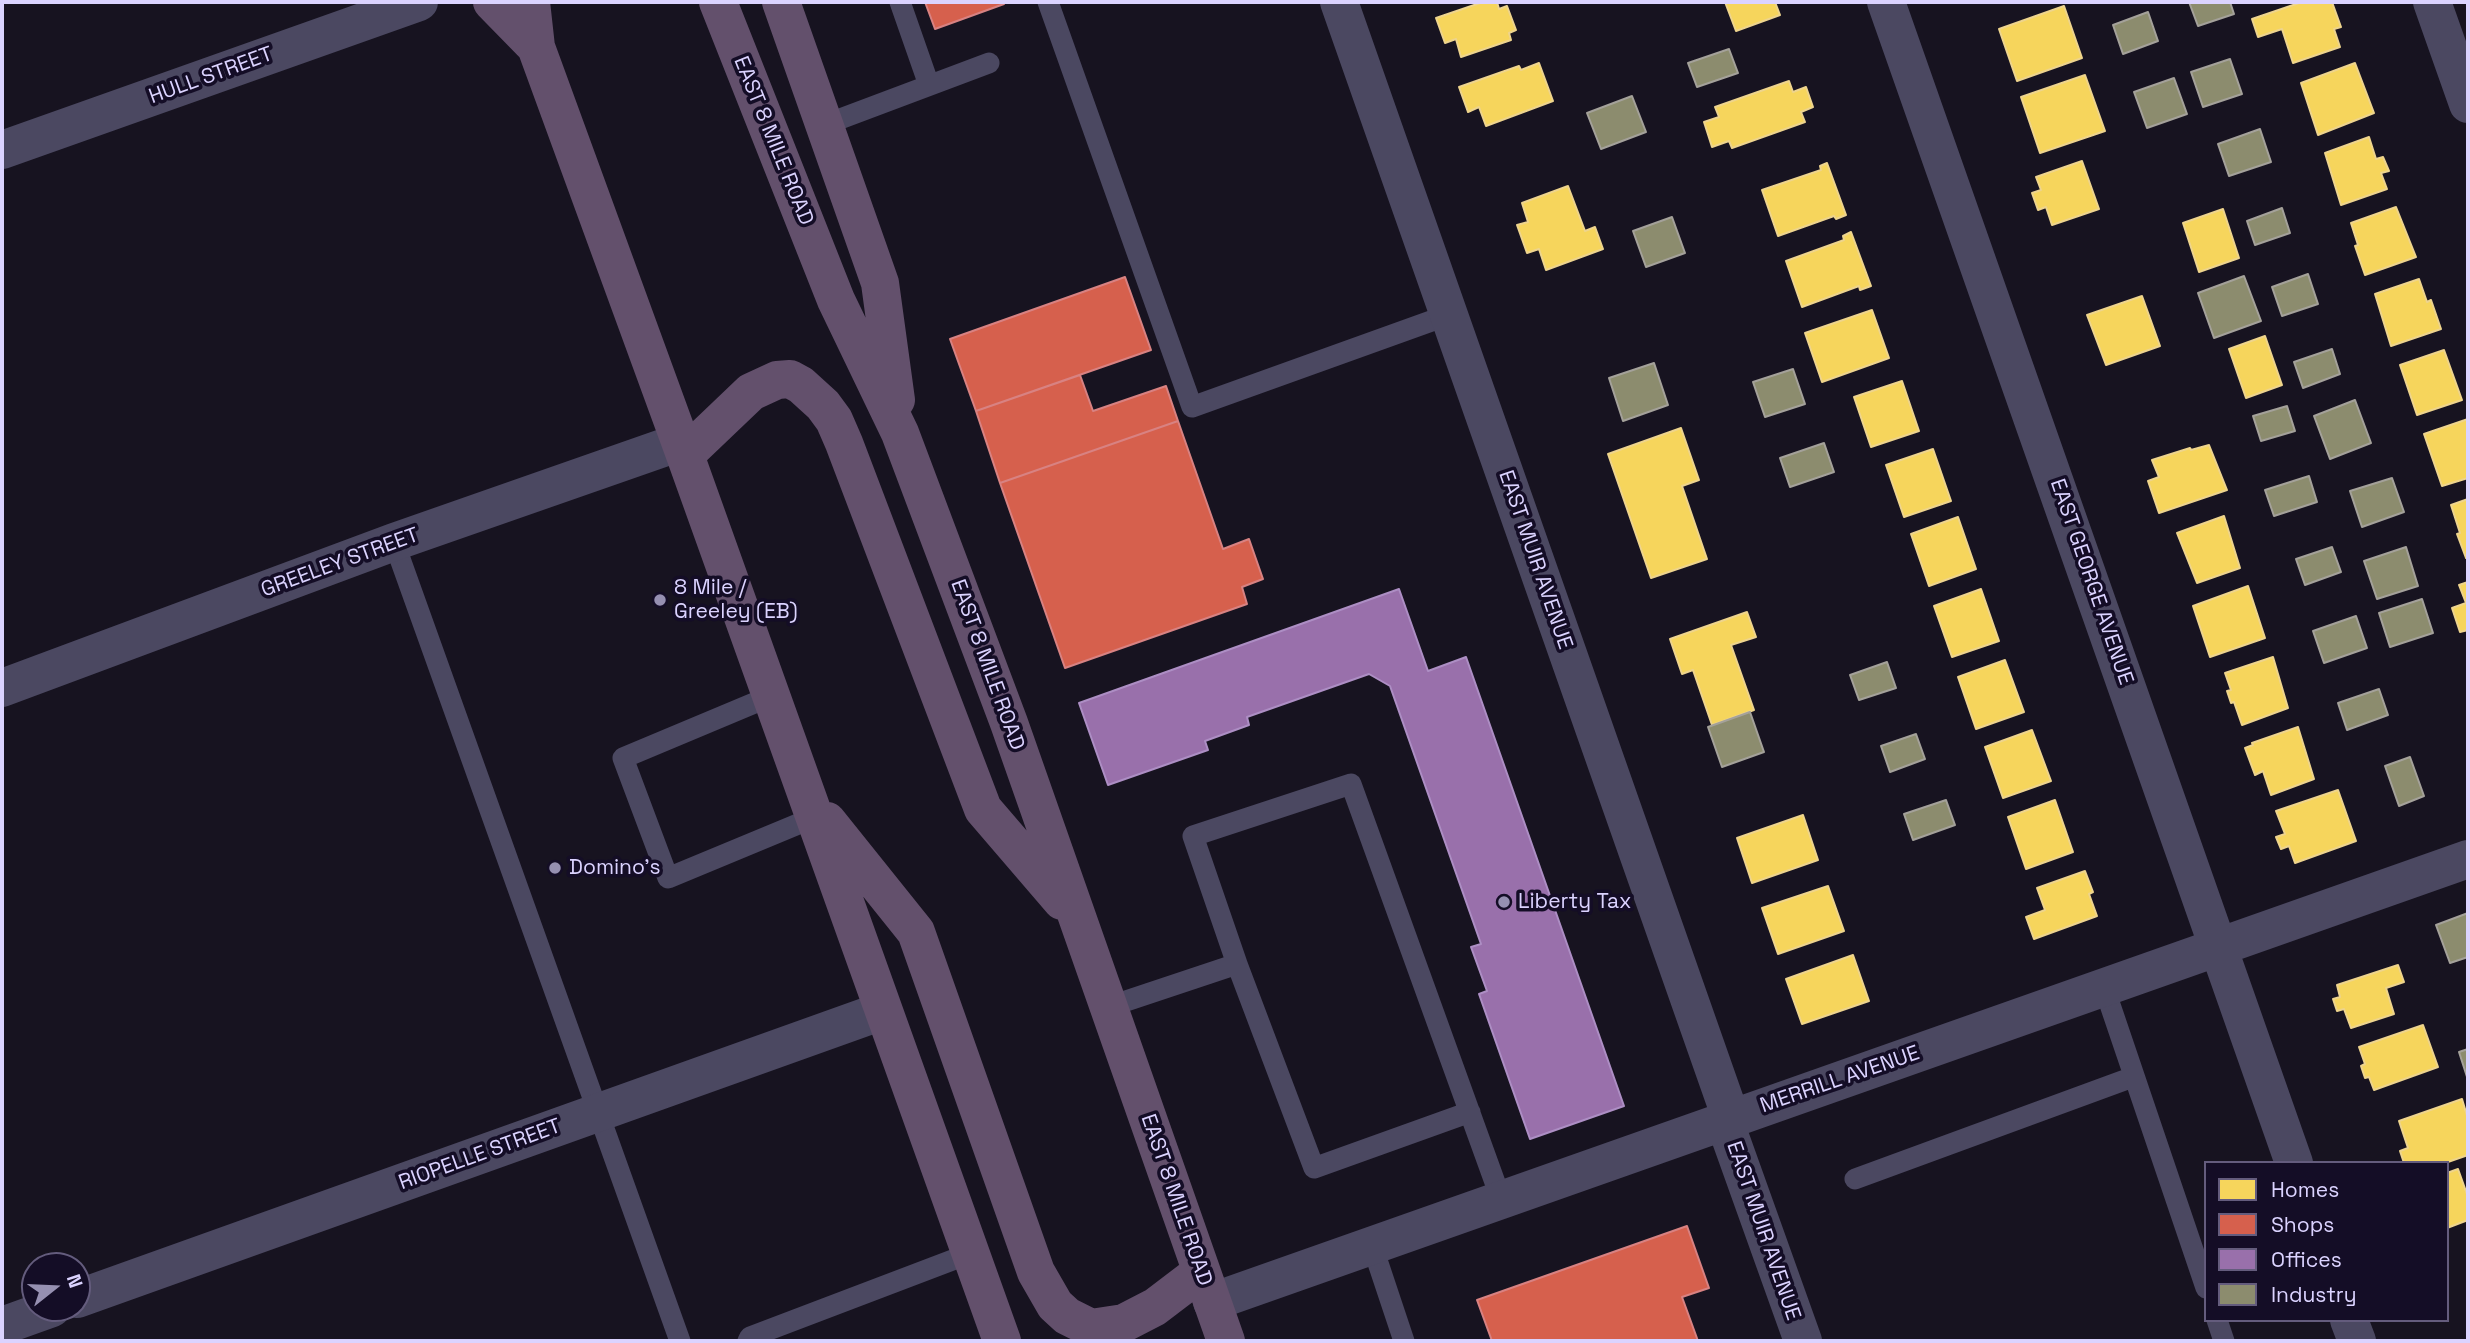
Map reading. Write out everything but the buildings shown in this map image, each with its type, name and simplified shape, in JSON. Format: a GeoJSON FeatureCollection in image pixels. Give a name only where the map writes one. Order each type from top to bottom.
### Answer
{"type":"FeatureCollection","features":[{"type":"Feature","properties":{"kind":"highway"},"geometry":{"type":"LineString","coordinates":[[492,2],[536,47]]}},
{"type":"Feature","properties":{"kind":"highway"},"geometry":{"type":"LineString","coordinates":[[531,2],[536,47],[683,448],[1002,1341]]}},
{"type":"Feature","properties":{"kind":"highway","name":"EAST 8 MILE ROAD"},"geometry":{"type":"LineString","coordinates":[[718,2],[836,300],[900,433],[1009,723],[1226,1341]]}},
{"type":"Feature","properties":{"kind":"highway"},"geometry":{"type":"LineString","coordinates":[[781,2],[880,283],[900,433]]}},
{"type":"Feature","properties":{"kind":"highway"},"geometry":{"type":"LineString","coordinates":[[683,448],[751,392],[777,380],[790,379],[802,385],[823,405],[834,420],[844,443],[983,808],[1077,919]]}},
{"type":"Feature","properties":{"kind":"highway"},"geometry":{"type":"LineString","coordinates":[[812,807],[916,932],[1036,1272],[1055,1305],[1067,1316],[1091,1328],[1124,1323],[1155,1307],[1206,1287]]}},
{"type":"Feature","properties":{"kind":"street","name":"HULL STREET"},"geometry":{"type":"LineString","coordinates":[[2,150],[419,2]]}},
{"type":"Feature","properties":{"kind":"street","name":"EAST MUIR AVENUE"},"geometry":{"type":"LineString","coordinates":[[1339,2],[1728,1119],[1802,1341]]}},
{"type":"Feature","properties":{"kind":"street","name":"EAST GEORGE AVENUE"},"geometry":{"type":"LineString","coordinates":[[1886,2],[2293,1161]]}},
{"type":"Feature","properties":{"kind":"street"},"geometry":{"type":"LineString","coordinates":[[2432,2],[2468,104]]}},
{"type":"Feature","properties":{"kind":"street","name":"GREELEY STREET"},"geometry":{"type":"LineString","coordinates":[[2,688],[394,542],[683,448]]}},
{"type":"Feature","properties":{"kind":"street","name":"MERRILL AVENUE"},"geometry":{"type":"LineString","coordinates":[[1206,1287],[1372,1245],[2468,859]]}},
{"type":"Feature","properties":{"kind":"street","name":"RIOPELLE STREET"},"geometry":{"type":"LineString","coordinates":[[91,1294],[883,1011]]}},
{"type":"Feature","properties":{"kind":"street"},"geometry":{"type":"LineString","coordinates":[[2,1326],[21,1319]]}},
{"type":"Feature","properties":{"kind":"street"},"geometry":{"type":"LineString","coordinates":[[2350,1322],[2357,1341]]}},
{"type":"Feature","properties":{"kind":"lane"},"geometry":{"type":"LineString","coordinates":[[900,2],[929,85]]}},
{"type":"Feature","properties":{"kind":"lane"},"geometry":{"type":"LineString","coordinates":[[1048,2],[1192,407],[1448,315]]}},
{"type":"Feature","properties":{"kind":"lane"},"geometry":{"type":"LineString","coordinates":[[824,125],[989,63]]}},
{"type":"Feature","properties":{"kind":"lane"},"geometry":{"type":"LineString","coordinates":[[394,542],[680,1341]]}},
{"type":"Feature","properties":{"kind":"lane"},"geometry":{"type":"LineString","coordinates":[[771,696],[624,758],[668,878],[812,807]]}},
{"type":"Feature","properties":{"kind":"lane"},"geometry":{"type":"LineString","coordinates":[[1470,1112],[1314,1168],[1237,964],[1193,836],[1351,784],[1470,1112],[1501,1199]]}},
{"type":"Feature","properties":{"kind":"lane"},"geometry":{"type":"LineString","coordinates":[[1108,1007],[1237,964]]}},
{"type":"Feature","properties":{"kind":"lane"},"geometry":{"type":"LineString","coordinates":[[2104,987],[2204,1282]]}},
{"type":"Feature","properties":{"kind":"lane"},"geometry":{"type":"LineString","coordinates":[[1855,1179],[2133,1077]]}},
{"type":"Feature","properties":{"kind":"lane"},"geometry":{"type":"LineString","coordinates":[[1372,1245],[1404,1341]]}},
{"type":"Feature","properties":{"kind":"lane"},"geometry":{"type":"LineString","coordinates":[[748,1341],[750,1337],[971,1253]]}},
{"type":"Feature","properties":{"kind":"lane"},"geometry":{"type":"LineString","coordinates":[[2218,1322],[2224,1341]]}},
{"type":"Feature","properties":{"kind":"place","name":"8 Mile / Greeley (EB)"},"geometry":{"type":"Point","coordinates":[660,600]}},
{"type":"Feature","properties":{"kind":"place","name":"Domino's"},"geometry":{"type":"Point","coordinates":[555,868]}},
{"type":"Feature","properties":{"kind":"place","name":"Liberty Tax"},"geometry":{"type":"Point","coordinates":[1504,902]}}]}
